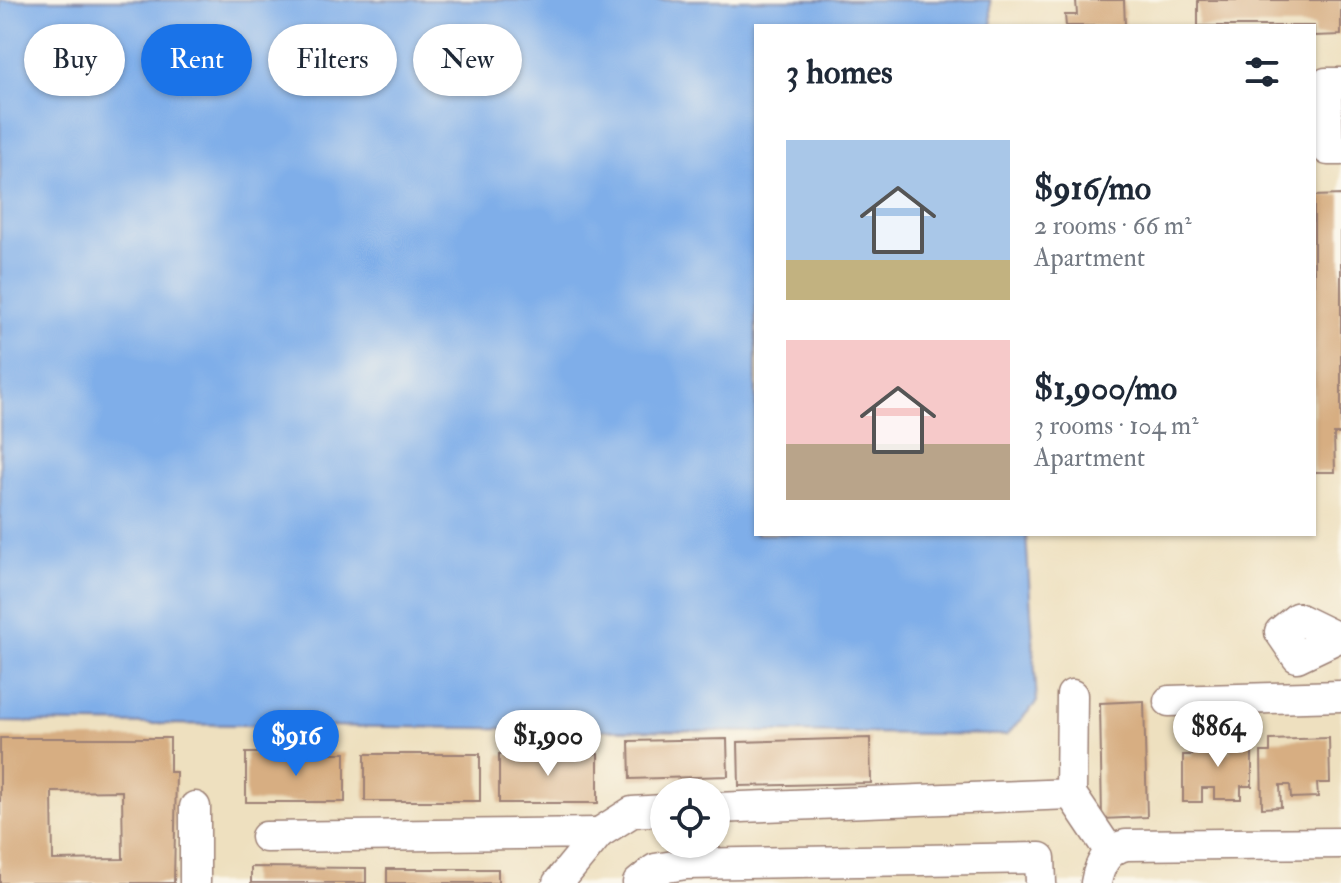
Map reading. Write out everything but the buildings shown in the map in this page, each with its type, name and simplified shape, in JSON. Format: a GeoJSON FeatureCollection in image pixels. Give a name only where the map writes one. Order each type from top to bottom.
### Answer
{"type":"FeatureCollection","features":[{"type":"Feature","properties":{"kind":"street"},"geometry":{"type":"LineString","coordinates":[[1341,83],[1326,83],[1328,150],[1341,150]]}},
{"type":"Feature","properties":{"kind":"street"},"geometry":{"type":"LineString","coordinates":[[1072,695],[1071,794],[1110,852]]}},
{"type":"Feature","properties":{"kind":"street"},"geometry":{"type":"LineString","coordinates":[[1169,701],[1341,696]]}},
{"type":"Feature","properties":{"kind":"street"},"geometry":{"type":"LineString","coordinates":[[730,807],[1071,794]]}},
{"type":"Feature","properties":{"kind":"street"},"geometry":{"type":"LineString","coordinates":[[195,807],[195,883]]}},
{"type":"Feature","properties":{"kind":"street"},"geometry":{"type":"LineString","coordinates":[[558,883],[599,833],[632,812],[650,811]]}},
{"type":"Feature","properties":{"kind":"street"},"geometry":{"type":"LineString","coordinates":[[266,837],[599,833]]}},
{"type":"Feature","properties":{"kind":"street"},"geometry":{"type":"LineString","coordinates":[[1096,883],[1101,863],[1110,852],[1126,845],[1341,843]]}},
{"type":"Feature","properties":{"kind":"street"},"geometry":{"type":"LineString","coordinates":[[638,883],[655,869],[686,864],[743,873],[1040,858],[1041,883]]}},
{"type":"Feature","properties":{"kind":"water"},"geometry":{"type":"Polygon","coordinates":[[[0,0],[990,0],[992,24],[754,24],[754,536],[1026,536],[1037,702],[1007,735],[0,722],[0,0]]]}}]}
